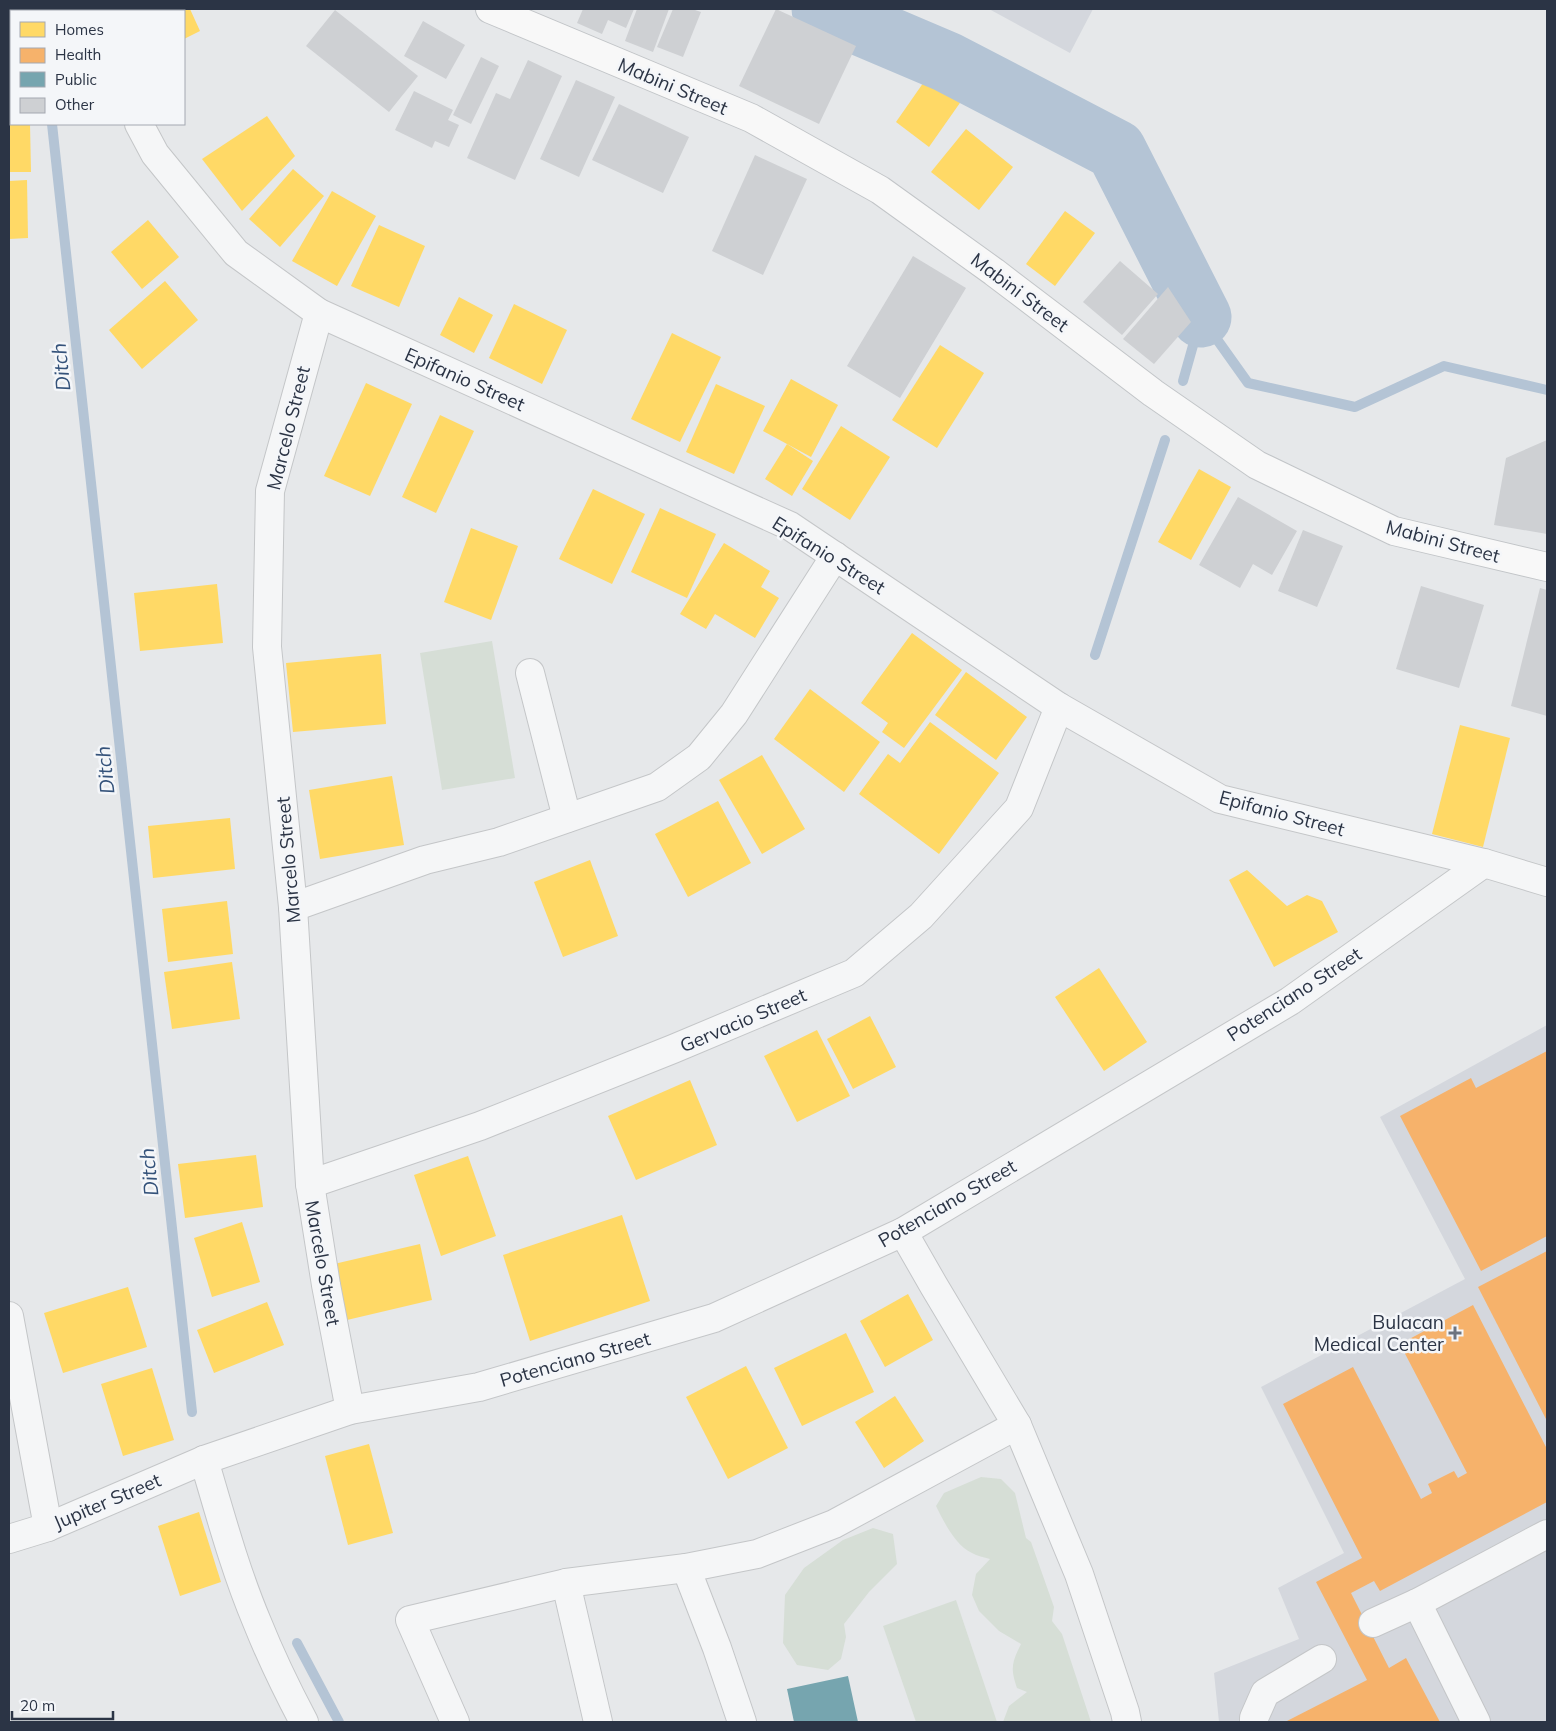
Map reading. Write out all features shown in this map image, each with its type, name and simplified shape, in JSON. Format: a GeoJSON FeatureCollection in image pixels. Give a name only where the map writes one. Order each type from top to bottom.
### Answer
{"type":"FeatureCollection","features":[{"type":"Feature","properties":{"kind":"main road","name":"Mabini Street"},"geometry":{"type":"LineString","coordinates":[[490,9],[751,118],[880,190],[994,272],[1153,393],[1257,465],[1394,531],[1547,567]]}},
{"type":"Feature","properties":{"kind":"street","name":"Epifanio Street"},"geometry":{"type":"LineString","coordinates":[[140,125],[155,154],[236,253],[319,313],[790,526],[1059,707],[1220,799],[1484,863],[1547,882]]}},
{"type":"Feature","properties":{"kind":"street","name":"Marcelo Street"},"geometry":{"type":"LineString","coordinates":[[319,313],[270,490],[267,647],[293,907],[310,1184],[326,1285],[350,1410]]}},
{"type":"Feature","properties":{"kind":"street"},"geometry":{"type":"LineString","coordinates":[[293,907],[425,860],[500,842],[657,787],[699,757],[734,714],[835,556]]}},
{"type":"Feature","properties":{"kind":"street"},"geometry":{"type":"LineString","coordinates":[[530,672],[567,818]]}},
{"type":"Feature","properties":{"kind":"street","name":"Gervacio Street"},"geometry":{"type":"LineString","coordinates":[[310,1184],[480,1126],[673,1049],[854,973],[921,916],[1019,808],[1059,707]]}},
{"type":"Feature","properties":{"kind":"street","name":"Potenciano Street"},"geometry":{"type":"LineString","coordinates":[[204,1460],[350,1410],[479,1387],[714,1318],[903,1232],[1290,1001],[1484,863]]}},
{"type":"Feature","properties":{"kind":"street"},"geometry":{"type":"LineString","coordinates":[[903,1232],[1017,1424],[1079,1574],[1127,1722]]}},
{"type":"Feature","properties":{"kind":"street"},"geometry":{"type":"LineString","coordinates":[[9,1316],[48,1527]]}},
{"type":"Feature","properties":{"kind":"street"},"geometry":{"type":"LineString","coordinates":[[455,1722],[410,1620],[566,1583],[686,1568],[757,1554],[834,1524],[1017,1424]]}},
{"type":"Feature","properties":{"kind":"street"},"geometry":{"type":"LineString","coordinates":[[204,1460],[234,1559],[256,1621],[281,1678],[304,1722]]}},
{"type":"Feature","properties":{"kind":"street","name":"Jupiter Street"},"geometry":{"type":"LineString","coordinates":[[9,1539],[48,1527],[204,1460]]}},
{"type":"Feature","properties":{"kind":"street"},"geometry":{"type":"LineString","coordinates":[[1373,1623],[1416,1603],[1547,1534]]}},
{"type":"Feature","properties":{"kind":"street"},"geometry":{"type":"LineString","coordinates":[[686,1568],[717,1648],[742,1722]]}},
{"type":"Feature","properties":{"kind":"street"},"geometry":{"type":"LineString","coordinates":[[566,1583],[598,1722]]}},
{"type":"Feature","properties":{"kind":"street"},"geometry":{"type":"LineString","coordinates":[[1416,1603],[1476,1722]]}},
{"type":"Feature","properties":{"kind":"street"},"geometry":{"type":"LineString","coordinates":[[1254,1722],[1265,1693],[1322,1659]]}},
{"type":"Feature","properties":{"kind":"shaded area"},"geometry":{"type":"Polygon","coordinates":[[[989,9],[1093,9],[1070,53],[989,9]]]}},
{"type":"Feature","properties":{"kind":"shaded area"},"geometry":{"type":"Polygon","coordinates":[[[492,641],[515,778],[442,790],[420,653],[492,641]]]}},
{"type":"Feature","properties":{"kind":"shaded area","name":"Bulacan Medical Center"},"geometry":{"type":"Polygon","coordinates":[[[1547,1025],[1547,1722],[1219,1722],[1214,1673],[1299,1639],[1278,1588],[1344,1553],[1261,1387],[1465,1279],[1380,1117],[1547,1025]]]}},
{"type":"Feature","properties":{"kind":"shaded area"},"geometry":{"type":"Polygon","coordinates":[[[981,1477],[1001,1479],[1015,1493],[1026,1538],[1031,1542],[1054,1607],[1052,1621],[1062,1634],[1091,1722],[1003,1722],[1009,1706],[1027,1692],[1017,1688],[1013,1675],[1014,1661],[1021,1644],[999,1631],[979,1611],[972,1595],[976,1574],[990,1559],[974,1554],[960,1545],[936,1506],[944,1493],[981,1477]]]}},
{"type":"Feature","properties":{"kind":"shaded area"},"geometry":{"type":"Polygon","coordinates":[[[873,1528],[893,1534],[897,1564],[869,1592],[844,1624],[846,1637],[841,1659],[828,1670],[797,1665],[783,1643],[785,1595],[804,1568],[843,1540],[873,1528]]]}},
{"type":"Feature","properties":{"kind":"shaded area"},"geometry":{"type":"Polygon","coordinates":[[[956,1600],[997,1722],[916,1722],[883,1626],[956,1600]]]}},
{"type":"Feature","properties":{"kind":"building: Homes"},"geometry":{"type":"Polygon","coordinates":[[[190,9],[200,31],[185,38],[185,10],[120,10],[190,9]]]}},
{"type":"Feature","properties":{"kind":"building: Homes"},"geometry":{"type":"Polygon","coordinates":[[[935,66],[969,90],[929,147],[896,122],[935,66]]]}},
{"type":"Feature","properties":{"kind":"building: Homes"},"geometry":{"type":"Polygon","coordinates":[[[267,116],[295,156],[242,211],[202,159],[267,116]]]}},
{"type":"Feature","properties":{"kind":"building: Homes"},"geometry":{"type":"Polygon","coordinates":[[[9,123],[10,125],[30,125],[31,172],[9,172],[9,123]]]}},
{"type":"Feature","properties":{"kind":"building: Homes"},"geometry":{"type":"Polygon","coordinates":[[[966,129],[1013,167],[979,210],[931,172],[966,129]]]}},
{"type":"Feature","properties":{"kind":"building: Homes"},"geometry":{"type":"Polygon","coordinates":[[[293,169],[324,196],[280,247],[249,219],[293,169]]]}},
{"type":"Feature","properties":{"kind":"building: Homes"},"geometry":{"type":"Polygon","coordinates":[[[27,180],[28,238],[9,239],[9,181],[27,180]]]}},
{"type":"Feature","properties":{"kind":"building: Homes"},"geometry":{"type":"Polygon","coordinates":[[[332,191],[376,216],[337,286],[292,261],[332,191]]]}},
{"type":"Feature","properties":{"kind":"building: Homes"},"geometry":{"type":"Polygon","coordinates":[[[1065,211],[1095,233],[1055,286],[1026,264],[1065,211]]]}},
{"type":"Feature","properties":{"kind":"building: Homes"},"geometry":{"type":"Polygon","coordinates":[[[148,220],[179,257],[142,289],[111,252],[148,220]]]}},
{"type":"Feature","properties":{"kind":"building: Homes"},"geometry":{"type":"Polygon","coordinates":[[[379,225],[425,246],[399,307],[351,286],[379,225]]]}},
{"type":"Feature","properties":{"kind":"building: Homes"},"geometry":{"type":"Polygon","coordinates":[[[165,281],[198,320],[142,369],[109,330],[165,281]]]}},
{"type":"Feature","properties":{"kind":"building: Homes"},"geometry":{"type":"Polygon","coordinates":[[[459,297],[493,315],[474,353],[440,335],[459,297]]]}},
{"type":"Feature","properties":{"kind":"building: Homes"},"geometry":{"type":"Polygon","coordinates":[[[514,304],[567,330],[542,384],[489,358],[514,304]]]}},
{"type":"Feature","properties":{"kind":"building: Homes"},"geometry":{"type":"Polygon","coordinates":[[[672,333],[721,357],[680,442],[631,419],[672,333]]]}},
{"type":"Feature","properties":{"kind":"building: Homes"},"geometry":{"type":"Polygon","coordinates":[[[940,345],[984,373],[937,448],[892,420],[940,345]]]}},
{"type":"Feature","properties":{"kind":"building: Homes"},"geometry":{"type":"Polygon","coordinates":[[[791,379],[838,405],[811,457],[763,431],[791,379]]]}},
{"type":"Feature","properties":{"kind":"building: Homes"},"geometry":{"type":"Polygon","coordinates":[[[366,383],[412,404],[370,496],[324,476],[366,383]]]}},
{"type":"Feature","properties":{"kind":"building: Homes"},"geometry":{"type":"Polygon","coordinates":[[[716,384],[765,406],[734,474],[686,452],[716,384]]]}},
{"type":"Feature","properties":{"kind":"building: Homes"},"geometry":{"type":"Polygon","coordinates":[[[440,415],[474,431],[436,513],[402,497],[440,415]]]}},
{"type":"Feature","properties":{"kind":"building: Homes"},"geometry":{"type":"Polygon","coordinates":[[[841,426],[890,457],[850,520],[802,489],[841,426]]]}},
{"type":"Feature","properties":{"kind":"building: Homes"},"geometry":{"type":"Polygon","coordinates":[[[787,444],[813,461],[792,496],[765,479],[787,444]]]}},
{"type":"Feature","properties":{"kind":"building: Homes"},"geometry":{"type":"Polygon","coordinates":[[[1199,469],[1231,487],[1191,560],[1158,542],[1199,469]]]}},
{"type":"Feature","properties":{"kind":"building: Homes"},"geometry":{"type":"Polygon","coordinates":[[[593,489],[645,514],[612,584],[559,559],[593,489]]]}},
{"type":"Feature","properties":{"kind":"building: Homes"},"geometry":{"type":"Polygon","coordinates":[[[660,508],[716,534],[687,598],[631,572],[660,508]]]}},
{"type":"Feature","properties":{"kind":"building: Homes"},"geometry":{"type":"Polygon","coordinates":[[[471,528],[518,546],[491,620],[444,602],[471,528]]]}},
{"type":"Feature","properties":{"kind":"building: Homes"},"geometry":{"type":"Polygon","coordinates":[[[724,543],[770,571],[761,587],[779,598],[755,638],[715,614],[706,629],[680,614],[724,543]]]}},
{"type":"Feature","properties":{"kind":"building: Homes"},"geometry":{"type":"Polygon","coordinates":[[[217,584],[223,643],[140,651],[134,593],[217,584]]]}},
{"type":"Feature","properties":{"kind":"building: Homes"},"geometry":{"type":"Polygon","coordinates":[[[912,633],[962,670],[904,748],[882,732],[888,723],[861,703],[912,633]]]}},
{"type":"Feature","properties":{"kind":"building: Homes"},"geometry":{"type":"Polygon","coordinates":[[[381,654],[386,724],[293,732],[286,663],[381,654]]]}},
{"type":"Feature","properties":{"kind":"building: Homes"},"geometry":{"type":"Polygon","coordinates":[[[966,672],[1027,717],[996,760],[935,715],[966,672]]]}},
{"type":"Feature","properties":{"kind":"building: Homes"},"geometry":{"type":"Polygon","coordinates":[[[810,689],[880,742],[844,792],[774,739],[810,689]]]}},
{"type":"Feature","properties":{"kind":"building: Homes"},"geometry":{"type":"Polygon","coordinates":[[[930,722],[999,773],[939,854],[859,794],[888,754],[900,763],[930,722]]]}},
{"type":"Feature","properties":{"kind":"building: Homes"},"geometry":{"type":"Polygon","coordinates":[[[1460,725],[1510,738],[1483,847],[1432,834],[1460,725]]]}},
{"type":"Feature","properties":{"kind":"building: Homes"},"geometry":{"type":"Polygon","coordinates":[[[762,755],[805,829],[762,854],[719,780],[762,755]]]}},
{"type":"Feature","properties":{"kind":"building: Homes"},"geometry":{"type":"Polygon","coordinates":[[[392,776],[404,845],[320,859],[309,790],[392,776]]]}},
{"type":"Feature","properties":{"kind":"building: Homes"},"geometry":{"type":"Polygon","coordinates":[[[718,801],[751,863],[688,897],[655,834],[718,801]]]}},
{"type":"Feature","properties":{"kind":"building: Homes"},"geometry":{"type":"Polygon","coordinates":[[[230,818],[235,869],[153,878],[148,826],[230,818]]]}},
{"type":"Feature","properties":{"kind":"building: Homes"},"geometry":{"type":"Polygon","coordinates":[[[590,860],[618,936],[563,957],[534,882],[590,860]]]}},
{"type":"Feature","properties":{"kind":"building: Homes"},"geometry":{"type":"Polygon","coordinates":[[[1247,870],[1287,906],[1307,895],[1322,901],[1338,932],[1274,967],[1229,880],[1247,870]]]}},
{"type":"Feature","properties":{"kind":"building: Homes"},"geometry":{"type":"Polygon","coordinates":[[[227,901],[233,954],[168,962],[162,909],[227,901]]]}},
{"type":"Feature","properties":{"kind":"building: Homes"},"geometry":{"type":"Polygon","coordinates":[[[232,962],[240,1019],[172,1029],[164,972],[232,962]]]}},
{"type":"Feature","properties":{"kind":"building: Homes"},"geometry":{"type":"Polygon","coordinates":[[[1099,968],[1147,1042],[1104,1071],[1055,997],[1099,968]]]}},
{"type":"Feature","properties":{"kind":"building: Homes"},"geometry":{"type":"Polygon","coordinates":[[[870,1016],[896,1067],[853,1089],[827,1039],[870,1016]]]}},
{"type":"Feature","properties":{"kind":"building: Homes"},"geometry":{"type":"Polygon","coordinates":[[[817,1030],[850,1096],[797,1122],[764,1056],[817,1030]]]}},
{"type":"Feature","properties":{"kind":"building: Homes"},"geometry":{"type":"Polygon","coordinates":[[[690,1080],[717,1145],[636,1180],[608,1116],[690,1080]]]}},
{"type":"Feature","properties":{"kind":"building: Homes"},"geometry":{"type":"Polygon","coordinates":[[[256,1155],[263,1207],[185,1218],[178,1164],[256,1155]]]}},
{"type":"Feature","properties":{"kind":"building: Homes"},"geometry":{"type":"Polygon","coordinates":[[[468,1156],[496,1236],[441,1256],[414,1175],[468,1156]]]}},
{"type":"Feature","properties":{"kind":"building: Homes"},"geometry":{"type":"Polygon","coordinates":[[[622,1215],[650,1301],[530,1341],[503,1255],[622,1215]]]}},
{"type":"Feature","properties":{"kind":"building: Homes"},"geometry":{"type":"Polygon","coordinates":[[[242,1222],[260,1282],[212,1297],[194,1238],[242,1222]]]}},
{"type":"Feature","properties":{"kind":"building: Homes"},"geometry":{"type":"Polygon","coordinates":[[[420,1244],[432,1300],[347,1320],[334,1264],[420,1244]]]}},
{"type":"Feature","properties":{"kind":"building: Homes"},"geometry":{"type":"Polygon","coordinates":[[[128,1287],[147,1347],[63,1373],[44,1313],[128,1287]]]}},
{"type":"Feature","properties":{"kind":"building: Homes"},"geometry":{"type":"Polygon","coordinates":[[[908,1294],[933,1340],[885,1367],[860,1321],[908,1294]]]}},
{"type":"Feature","properties":{"kind":"building: Homes"},"geometry":{"type":"Polygon","coordinates":[[[267,1302],[284,1345],[214,1373],[197,1330],[267,1302]]]}},
{"type":"Feature","properties":{"kind":"building: Homes"},"geometry":{"type":"Polygon","coordinates":[[[846,1333],[874,1392],[802,1426],[774,1368],[846,1333]]]}},
{"type":"Feature","properties":{"kind":"building: Homes"},"geometry":{"type":"Polygon","coordinates":[[[746,1366],[788,1448],[728,1479],[686,1397],[746,1366]]]}},
{"type":"Feature","properties":{"kind":"building: Homes"},"geometry":{"type":"Polygon","coordinates":[[[152,1368],[174,1440],[123,1456],[101,1384],[152,1368]]]}},
{"type":"Feature","properties":{"kind":"building: Homes"},"geometry":{"type":"Polygon","coordinates":[[[895,1396],[924,1441],[884,1468],[855,1422],[895,1396]]]}},
{"type":"Feature","properties":{"kind":"building: Homes"},"geometry":{"type":"Polygon","coordinates":[[[369,1444],[393,1533],[348,1545],[325,1456],[369,1444]]]}},
{"type":"Feature","properties":{"kind":"building: Homes"},"geometry":{"type":"Polygon","coordinates":[[[199,1512],[221,1582],[180,1596],[158,1526],[199,1512]]]}},
{"type":"Feature","properties":{"kind":"building: Health"},"geometry":{"type":"Polygon","coordinates":[[[1547,1051],[1547,1236],[1481,1271],[1400,1116],[1471,1078],[1476,1088],[1547,1051]]]}},
{"type":"Feature","properties":{"kind":"building: Health"},"geometry":{"type":"Polygon","coordinates":[[[1547,1251],[1547,1421],[1478,1287],[1547,1251]]]}},
{"type":"Feature","properties":{"kind":"building: Health"},"geometry":{"type":"Polygon","coordinates":[[[1473,1305],[1547,1449],[1547,1502],[1380,1591],[1374,1581],[1351,1593],[1389,1668],[1406,1658],[1440,1722],[1285,1722],[1367,1680],[1316,1582],[1362,1558],[1283,1404],[1353,1367],[1421,1499],[1432,1493],[1428,1484],[1454,1471],[1458,1478],[1467,1473],[1400,1344],[1473,1305]]]}},
{"type":"Feature","properties":{"kind":"building: Public"},"geometry":{"type":"Polygon","coordinates":[[[848,1676],[858,1722],[794,1722],[787,1689],[848,1676]]]}},
{"type":"Feature","properties":{"kind":"building: Other"},"geometry":{"type":"Polygon","coordinates":[[[583,9],[634,9],[626,28],[608,20],[602,34],[577,23],[583,9]]]}},
{"type":"Feature","properties":{"kind":"building: Other"},"geometry":{"type":"Polygon","coordinates":[[[637,9],[669,9],[653,52],[625,41],[637,9]]]}},
{"type":"Feature","properties":{"kind":"building: Other"},"geometry":{"type":"Polygon","coordinates":[[[673,9],[692,9],[701,12],[683,57],[657,47],[673,9]]]}},
{"type":"Feature","properties":{"kind":"building: Other"},"geometry":{"type":"Polygon","coordinates":[[[776,9],[856,46],[819,124],[739,86],[776,9]]]}},
{"type":"Feature","properties":{"kind":"building: Other"},"geometry":{"type":"Polygon","coordinates":[[[335,10],[418,76],[389,112],[306,46],[335,10]]]}},
{"type":"Feature","properties":{"kind":"building: Other"},"geometry":{"type":"Polygon","coordinates":[[[423,21],[465,45],[446,79],[404,56],[423,21]]]}},
{"type":"Feature","properties":{"kind":"building: Other"},"geometry":{"type":"Polygon","coordinates":[[[481,57],[499,66],[471,124],[453,115],[481,57]]]}},
{"type":"Feature","properties":{"kind":"building: Other"},"geometry":{"type":"Polygon","coordinates":[[[528,60],[562,76],[515,180],[467,158],[496,93],[510,99],[528,60]]]}},
{"type":"Feature","properties":{"kind":"building: Other"},"geometry":{"type":"Polygon","coordinates":[[[576,80],[615,97],[579,177],[540,159],[576,80]]]}},
{"type":"Feature","properties":{"kind":"building: Other"},"geometry":{"type":"Polygon","coordinates":[[[414,91],[453,110],[448,120],[459,125],[449,147],[435,141],[432,148],[395,130],[414,91]]]}},
{"type":"Feature","properties":{"kind":"building: Other"},"geometry":{"type":"Polygon","coordinates":[[[619,104],[689,137],[663,193],[592,160],[619,104]]]}},
{"type":"Feature","properties":{"kind":"building: Other"},"geometry":{"type":"Polygon","coordinates":[[[755,155],[807,179],[763,275],[712,251],[755,155]]]}},
{"type":"Feature","properties":{"kind":"building: Other"},"geometry":{"type":"Polygon","coordinates":[[[913,256],[966,288],[900,398],[847,366],[913,256]]]}},
{"type":"Feature","properties":{"kind":"building: Other"},"geometry":{"type":"Polygon","coordinates":[[[1120,261],[1158,294],[1122,335],[1083,302],[1120,261]]]}},
{"type":"Feature","properties":{"kind":"building: Other"},"geometry":{"type":"Polygon","coordinates":[[[1168,287],[1191,322],[1154,364],[1123,339],[1168,287]]]}},
{"type":"Feature","properties":{"kind":"building: Other"},"geometry":{"type":"Polygon","coordinates":[[[1547,440],[1547,534],[1494,525],[1506,458],[1547,440]]]}},
{"type":"Feature","properties":{"kind":"building: Other"},"geometry":{"type":"Polygon","coordinates":[[[1238,497],[1297,531],[1272,575],[1253,564],[1240,588],[1199,565],[1238,497]]]}},
{"type":"Feature","properties":{"kind":"building: Other"},"geometry":{"type":"Polygon","coordinates":[[[1303,530],[1343,546],[1317,607],[1278,591],[1303,530]]]}},
{"type":"Feature","properties":{"kind":"building: Other"},"geometry":{"type":"Polygon","coordinates":[[[1421,586],[1484,605],[1459,688],[1396,669],[1421,586]]]}},
{"type":"Feature","properties":{"kind":"building: Other"},"geometry":{"type":"Polygon","coordinates":[[[1540,588],[1547,590],[1547,716],[1511,706],[1540,588]]]}},
{"type":"Feature","properties":{"kind":"waterway"},"geometry":{"type":"LineString","coordinates":[[822,9],[947,62],[1116,150],[1201,317]]}},
{"type":"Feature","properties":{"kind":"waterway","name":"Ditch"},"geometry":{"type":"LineString","coordinates":[[52,125],[192,1412]]}},
{"type":"Feature","properties":{"kind":"waterway"},"geometry":{"type":"LineString","coordinates":[[1201,317],[1248,383],[1355,407],[1444,366],[1547,390]]}},
{"type":"Feature","properties":{"kind":"waterway"},"geometry":{"type":"LineString","coordinates":[[1183,381],[1201,317]]}},
{"type":"Feature","properties":{"kind":"waterway"},"geometry":{"type":"LineString","coordinates":[[1095,655],[1165,440]]}},
{"type":"Feature","properties":{"kind":"waterway"},"geometry":{"type":"LineString","coordinates":[[297,1643],[339,1722]]}},
{"type":"Feature","properties":{"kind":"place","name":"Bulacan Medical Center"},"geometry":{"type":"Point","coordinates":[1455,1333]}}]}
